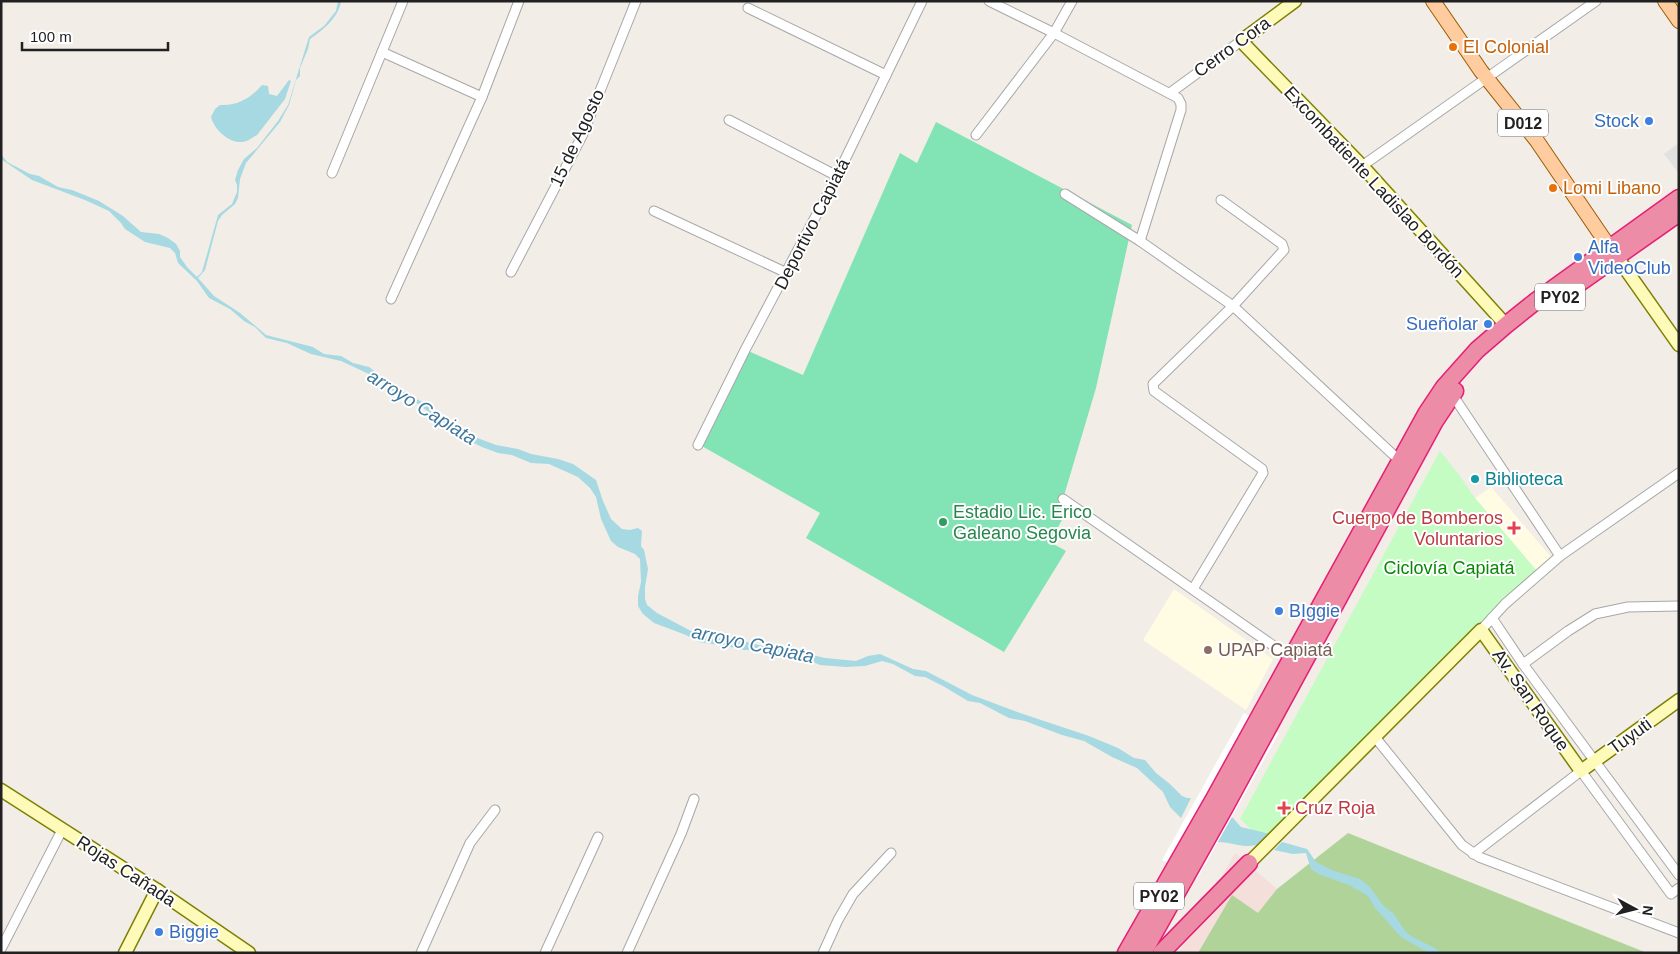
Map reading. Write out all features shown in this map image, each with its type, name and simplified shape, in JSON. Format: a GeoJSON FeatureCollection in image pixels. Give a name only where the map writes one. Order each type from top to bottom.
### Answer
{"type":"FeatureCollection","features":[{"type":"Feature","properties":{"kind":"highway","name":"PY02"},"geometry":{"type":"LineString","coordinates":[[1126,953],[1197,843],[1452,394],[1484,358],[1679,198]]}},
{"type":"Feature","properties":{"kind":"highway","name":"PY02"},"geometry":{"type":"LineString","coordinates":[[1220,803],[1291,658],[1426,414],[1444,387],[1476,350],[1506,325],[1613,252],[1679,213]]}},
{"type":"Feature","properties":{"kind":"highway","name":"PY02"},"geometry":{"type":"LineString","coordinates":[[1143,953],[1197,843]]}},
{"type":"Feature","properties":{"kind":"highway"},"geometry":{"type":"LineString","coordinates":[[1161,953],[1249,863]]}},
{"type":"Feature","properties":{"kind":"main road","name":"D012"},"geometry":{"type":"LineString","coordinates":[[1433,1],[1487,78],[1536,141],[1613,252]]}},
{"type":"Feature","properties":{"kind":"main road"},"geometry":{"type":"LineString","coordinates":[[1665,1],[1679,21]]}},
{"type":"Feature","properties":{"kind":"main road"},"geometry":{"type":"LineString","coordinates":[[1675,1],[1679,7]]}},
{"type":"Feature","properties":{"kind":"street"},"geometry":{"type":"LineString","coordinates":[[332,173],[403,1]]}},
{"type":"Feature","properties":{"kind":"street"},"geometry":{"type":"LineString","coordinates":[[391,299],[482,97],[519,1]]}},
{"type":"Feature","properties":{"kind":"street","name":"15 de Agosto"},"geometry":{"type":"LineString","coordinates":[[511,272],[582,136],[636,1]]}},
{"type":"Feature","properties":{"kind":"street","name":"Deportivo Capiatá"},"geometry":{"type":"LineString","coordinates":[[698,445],[745,350],[837,176],[922,1]]}},
{"type":"Feature","properties":{"kind":"street"},"geometry":{"type":"LineString","coordinates":[[989,1],[1178,98],[1181,110],[1140,241]]}},
{"type":"Feature","properties":{"kind":"street"},"geometry":{"type":"LineString","coordinates":[[976,135],[1054,33],[1072,1]]}},
{"type":"Feature","properties":{"kind":"street","name":"Cerro Cora"},"geometry":{"type":"LineString","coordinates":[[1170,93],[1295,1]]}},
{"type":"Feature","properties":{"kind":"street"},"geometry":{"type":"LineString","coordinates":[[1362,166],[1596,1]]}},
{"type":"Feature","properties":{"kind":"street"},"geometry":{"type":"LineString","coordinates":[[748,8],[886,76]]}},
{"type":"Feature","properties":{"kind":"street","name":"Excombatiente Ladislao Bordón"},"geometry":{"type":"LineString","coordinates":[[1241,42],[1362,166],[1506,325]]}},
{"type":"Feature","properties":{"kind":"street"},"geometry":{"type":"LineString","coordinates":[[382,52],[482,97]]}},
{"type":"Feature","properties":{"kind":"street"},"geometry":{"type":"LineString","coordinates":[[729,120],[837,176]]}},
{"type":"Feature","properties":{"kind":"street"},"geometry":{"type":"LineString","coordinates":[[1065,194],[1140,241],[1233,306],[1400,461]]}},
{"type":"Feature","properties":{"kind":"street"},"geometry":{"type":"LineString","coordinates":[[1193,590],[1262,473],[1262,469],[1154,391],[1153,384],[1233,306],[1284,250],[1282,244],[1221,200]]}},
{"type":"Feature","properties":{"kind":"street"},"geometry":{"type":"LineString","coordinates":[[654,211],[787,273]]}},
{"type":"Feature","properties":{"kind":"street","name":"D012"},"geometry":{"type":"LineString","coordinates":[[1613,252],[1679,345]]}},
{"type":"Feature","properties":{"kind":"street"},"geometry":{"type":"LineString","coordinates":[[1452,394],[1560,556]]}},
{"type":"Feature","properties":{"kind":"street"},"geometry":{"type":"LineString","coordinates":[[1249,863],[1481,630],[1504,604],[1560,556],[1679,473]]}},
{"type":"Feature","properties":{"kind":"street"},"geometry":{"type":"LineString","coordinates":[[1063,499],[1291,658]]}},
{"type":"Feature","properties":{"kind":"street"},"geometry":{"type":"LineString","coordinates":[[1523,664],[1595,614],[1628,607],[1679,606]]}},
{"type":"Feature","properties":{"kind":"street"},"geometry":{"type":"LineString","coordinates":[[1492,618],[1523,664],[1679,875]]}},
{"type":"Feature","properties":{"kind":"street","name":"Av. San Roque"},"geometry":{"type":"LineString","coordinates":[[1481,630],[1581,771]]}},
{"type":"Feature","properties":{"kind":"street","name":"Tuyuti"},"geometry":{"type":"LineString","coordinates":[[1581,771],[1679,700]]}},
{"type":"Feature","properties":{"kind":"street"},"geometry":{"type":"LineString","coordinates":[[1375,737],[1462,845],[1473,854],[1679,933]]}},
{"type":"Feature","properties":{"kind":"street"},"geometry":{"type":"LineString","coordinates":[[1473,854],[1581,771],[1671,894],[1679,888]]}},
{"type":"Feature","properties":{"kind":"street","name":"Rojas Cañada"},"geometry":{"type":"LineString","coordinates":[[1,790],[156,890],[249,953]]}},
{"type":"Feature","properties":{"kind":"street"},"geometry":{"type":"LineString","coordinates":[[627,953],[681,834],[694,800]]}},
{"type":"Feature","properties":{"kind":"street"},"geometry":{"type":"LineString","coordinates":[[421,953],[470,843],[495,810]]}},
{"type":"Feature","properties":{"kind":"street"},"geometry":{"type":"LineString","coordinates":[[1,950],[62,830]]}},
{"type":"Feature","properties":{"kind":"street"},"geometry":{"type":"LineString","coordinates":[[546,953],[598,837]]}},
{"type":"Feature","properties":{"kind":"street"},"geometry":{"type":"LineString","coordinates":[[823,953],[838,920],[853,894],[891,853]]}},
{"type":"Feature","properties":{"kind":"street"},"geometry":{"type":"LineString","coordinates":[[126,953],[156,890]]}},
{"type":"Feature","properties":{"kind":"shaded area"},"geometry":{"type":"Polygon","coordinates":[[[1679,143],[1679,174],[1664,154],[1679,143]]]}},
{"type":"Feature","properties":{"kind":"shaded area","name":"Cuerpo de Bomberos Voluntarios"},"geometry":{"type":"Polygon","coordinates":[[[1491,487],[1552,558],[1537,571],[1475,498],[1491,487]]]}},
{"type":"Feature","properties":{"kind":"shaded area","name":"UPAP Capiatá"},"geometry":{"type":"Polygon","coordinates":[[[1174,589],[1273,659],[1246,710],[1143,640],[1174,589]]]}},
{"type":"Feature","properties":{"kind":"shaded area"},"geometry":{"type":"Polygon","coordinates":[[[1235,853],[1352,953],[1178,953],[1235,853]]]}},
{"type":"Feature","properties":{"kind":"green space"},"geometry":{"type":"Polygon","coordinates":[[[936,122],[1132,225],[1096,388],[1063,499],[1063,518],[1050,542],[1066,551],[1004,652],[806,538],[820,513],[700,445],[746,350],[803,375],[900,153],[917,163],[936,122]]]}},
{"type":"Feature","properties":{"kind":"green space","name":"Ciclovía Capiatá"},"geometry":{"type":"Polygon","coordinates":[[[1440,451],[1475,498],[1537,571],[1265,842],[1240,819],[1440,451]]]}},
{"type":"Feature","properties":{"kind":"green space"},"geometry":{"type":"Polygon","coordinates":[[[1348,833],[1647,953],[1198,953],[1232,895],[1258,913],[1277,889],[1348,833]]]}},
{"type":"Feature","properties":{"kind":"water","name":"arroyo Capiata"},"geometry":{"type":"Polygon","coordinates":[[[338,1],[341,2],[337,13],[325,28],[310,39],[300,68],[300,76],[296,80],[289,105],[280,122],[246,163],[240,179],[238,198],[235,204],[218,221],[205,270],[198,278],[214,296],[240,313],[266,335],[313,347],[324,354],[341,356],[353,363],[369,367],[395,387],[424,403],[447,423],[464,433],[496,445],[573,464],[596,480],[611,519],[622,529],[638,528],[642,531],[641,546],[644,550],[648,569],[645,599],[647,605],[657,613],[691,631],[714,638],[738,640],[825,658],[856,661],[880,654],[913,669],[926,671],[972,695],[1089,736],[1118,748],[1134,758],[1145,760],[1156,773],[1182,796],[1191,798],[1181,818],[1170,807],[1163,792],[1137,768],[1112,757],[1084,741],[1025,721],[1009,718],[980,703],[968,701],[925,677],[915,676],[893,664],[882,661],[865,666],[820,665],[796,655],[744,650],[699,642],[654,623],[643,614],[638,606],[641,582],[640,559],[635,554],[618,547],[611,541],[601,519],[596,497],[590,488],[578,477],[549,464],[531,463],[512,455],[498,453],[482,447],[466,439],[415,402],[394,392],[369,374],[341,361],[311,354],[287,343],[266,338],[255,327],[244,321],[230,309],[209,298],[197,281],[178,263],[175,253],[170,248],[145,242],[125,229],[109,211],[32,180],[1,159],[1,154],[7,162],[30,174],[39,176],[58,187],[72,190],[99,201],[123,216],[141,232],[159,234],[168,238],[176,244],[180,251],[180,257],[197,277],[202,272],[218,215],[232,204],[237,192],[235,180],[238,170],[244,159],[257,148],[288,105],[309,37],[324,26],[336,11],[338,1]]]}},
{"type":"Feature","properties":{"kind":"water"},"geometry":{"type":"Polygon","coordinates":[[[289,80],[291,81],[285,99],[257,135],[251,139],[237,142],[227,138],[215,126],[211,117],[215,109],[220,105],[238,103],[253,94],[262,85],[268,86],[269,94],[277,96],[289,80]]]}},
{"type":"Feature","properties":{"kind":"water"},"geometry":{"type":"Polygon","coordinates":[[[1232,817],[1241,827],[1274,835],[1266,841],[1252,846],[1217,842],[1232,817]]]}},
{"type":"Feature","properties":{"kind":"water"},"geometry":{"type":"Polygon","coordinates":[[[1282,842],[1307,849],[1316,862],[1334,871],[1360,879],[1369,886],[1382,904],[1394,914],[1405,931],[1444,953],[1429,953],[1401,937],[1375,908],[1368,896],[1349,885],[1318,874],[1311,869],[1306,853],[1293,854],[1274,850],[1282,842]]]}},
{"type":"Feature","properties":{"kind":"pier"},"geometry":{"type":"Polygon","coordinates":[[[1244,713],[1279,733],[1197,879],[1162,860],[1244,713]]]}},
{"type":"Feature","properties":{"kind":"place","name":"El Colonial"},"geometry":{"type":"Point","coordinates":[1453,47]}},
{"type":"Feature","properties":{"kind":"place","name":"Stock"},"geometry":{"type":"Point","coordinates":[1649,121]}},
{"type":"Feature","properties":{"kind":"place","name":"Lomi Libano"},"geometry":{"type":"Point","coordinates":[1553,188]}},
{"type":"Feature","properties":{"kind":"place","name":"Alfa VideoClub"},"geometry":{"type":"Point","coordinates":[1578,257]}},
{"type":"Feature","properties":{"kind":"place","name":"Sueñolar"},"geometry":{"type":"Point","coordinates":[1488,324]}},
{"type":"Feature","properties":{"kind":"place","name":"Biblioteca"},"geometry":{"type":"Point","coordinates":[1475,479]}},
{"type":"Feature","properties":{"kind":"place","name":"Estadio Lic. Erico Galeano Segovia"},"geometry":{"type":"Point","coordinates":[943,522]}},
{"type":"Feature","properties":{"kind":"place","name":"Cuerpo de Bomberos Voluntarios"},"geometry":{"type":"Point","coordinates":[1514,528]}},
{"type":"Feature","properties":{"kind":"place","name":"BIggie"},"geometry":{"type":"Point","coordinates":[1279,611]}},
{"type":"Feature","properties":{"kind":"place","name":"UPAP Capiatá"},"geometry":{"type":"Point","coordinates":[1208,650]}},
{"type":"Feature","properties":{"kind":"place","name":"Cruz Roja"},"geometry":{"type":"Point","coordinates":[1284,808]}},
{"type":"Feature","properties":{"kind":"place","name":"Biggie"},"geometry":{"type":"Point","coordinates":[159,932]}}]}
